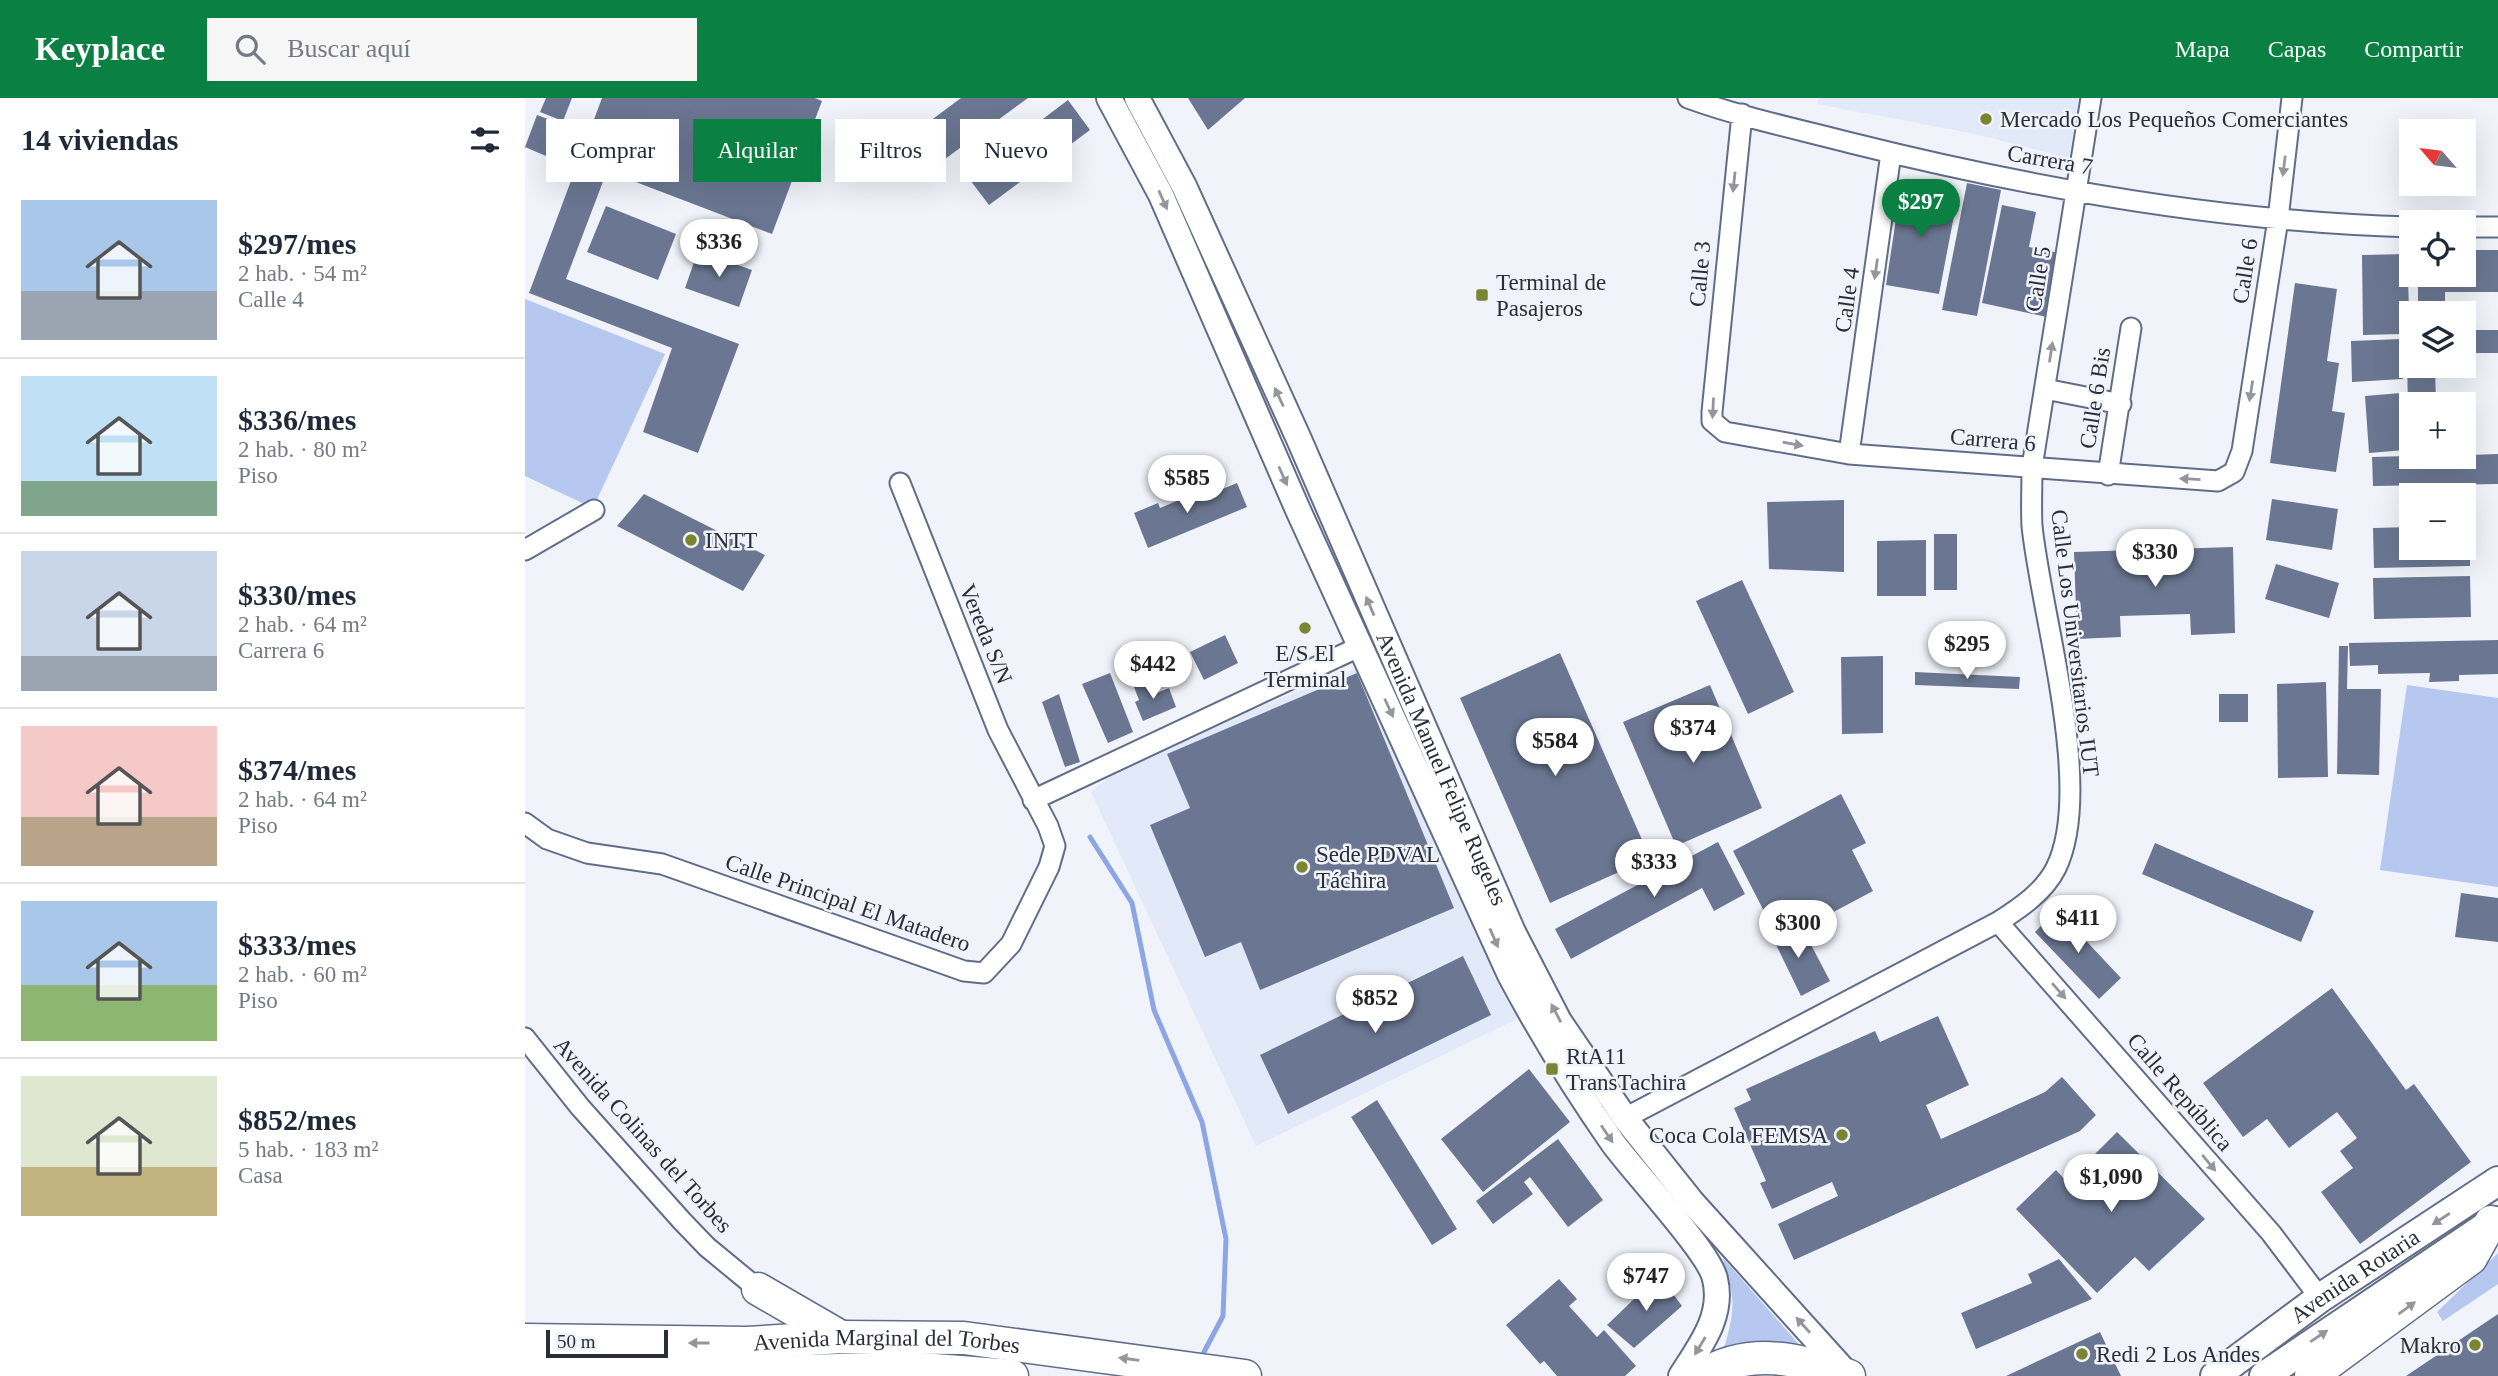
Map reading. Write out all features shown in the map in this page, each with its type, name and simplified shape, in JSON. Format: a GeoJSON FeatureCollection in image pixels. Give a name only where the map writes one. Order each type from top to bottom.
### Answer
{"type":"FeatureCollection","features":[{"type":"Feature","properties":{"kind":"highway"},"geometry":{"type":"LineString","coordinates":[[2311,1376],[2470,1258],[2495,1220]]}},
{"type":"Feature","properties":{"kind":"highway"},"geometry":{"type":"LineString","coordinates":[[758,1289],[841,1337]]}},
{"type":"Feature","properties":{"kind":"highway"},"geometry":{"type":"LineString","coordinates":[[747,1343],[760,1328],[763,1304],[758,1289]]}},
{"type":"Feature","properties":{"kind":"highway","name":"Avenida Marginal del Torbes"},"geometry":{"type":"LineString","coordinates":[[525,1340],[747,1343],[841,1337],[964,1338],[1245,1376]]}},
{"type":"Feature","properties":{"kind":"highway"},"geometry":{"type":"LineString","coordinates":[[1701,1376],[1735,1360],[1759,1356],[1792,1359],[1849,1376]]}},
{"type":"Feature","properties":{"kind":"highway","name":"Avenida Marginal del Torbes"},"geometry":{"type":"LineString","coordinates":[[525,1370],[696,1374],[908,1368],[1012,1376]]}},
{"type":"Feature","properties":{"kind":"main road","name":"Avenida Rotaria"},"geometry":{"type":"LineString","coordinates":[[2215,1376],[2320,1298],[2498,1181]]}},
{"type":"Feature","properties":{"kind":"main road","name":"Avenida Rotaria"},"geometry":{"type":"LineString","coordinates":[[2264,1376],[2495,1220]]}},
{"type":"Feature","properties":{"kind":"street","name":"Avenida Manuel Felipe Rugeles"},"geometry":{"type":"LineString","coordinates":[[1109,98],[1161,195],[1510,975],[1538,1027],[1613,1143],[1715,1276],[1717,1305],[1711,1327],[1681,1376]]}},
{"type":"Feature","properties":{"kind":"street","name":"Avenida Manuel Felipe Rugeles"},"geometry":{"type":"LineString","coordinates":[[1137,98],[1180,176],[1298,437],[1513,932],[1559,1021],[1625,1118],[1692,1202],[1849,1376]]}},
{"type":"Feature","properties":{"kind":"street","name":"Carrera 7"},"geometry":{"type":"LineString","coordinates":[[1688,98],[1891,153],[2077,190],[2278,219],[2399,226]]}},
{"type":"Feature","properties":{"kind":"street","name":"Calle 5"},"geometry":{"type":"LineString","coordinates":[[2032,467],[2091,98]]}},
{"type":"Feature","properties":{"kind":"street","name":"Calle 6"},"geometry":{"type":"LineString","coordinates":[[2242,451],[2278,219],[2292,98]]}},
{"type":"Feature","properties":{"kind":"street","name":"Calle 3"},"geometry":{"type":"LineString","coordinates":[[1725,432],[1712,421],[1712,412],[1742,114]]}},
{"type":"Feature","properties":{"kind":"street","name":"Calle 4"},"geometry":{"type":"LineString","coordinates":[[1849,454],[1891,153]]}},
{"type":"Feature","properties":{"kind":"street"},"geometry":{"type":"LineString","coordinates":[[2476,227],[2498,227]]}},
{"type":"Feature","properties":{"kind":"street","name":"Calle 6 Bis"},"geometry":{"type":"LineString","coordinates":[[2108,475],[2131,328]]}},
{"type":"Feature","properties":{"kind":"street"},"geometry":{"type":"LineString","coordinates":[[2045,389],[2121,404]]}},
{"type":"Feature","properties":{"kind":"street","name":"Carrera 6"},"geometry":{"type":"LineString","coordinates":[[1725,432],[1849,454],[2218,481],[2234,472],[2242,451]]}},
{"type":"Feature","properties":{"kind":"street","name":"Calle Los Universitarios IUT"},"geometry":{"type":"LineString","coordinates":[[1625,1118],[1998,922],[2021,908],[2043,887],[2056,868],[2069,816],[2070,772],[2032,525],[2032,467]]}},
{"type":"Feature","properties":{"kind":"street","name":"Vereda S/N"},"geometry":{"type":"LineString","coordinates":[[900,484],[998,730],[1033,800]]}},
{"type":"Feature","properties":{"kind":"street"},"geometry":{"type":"LineString","coordinates":[[525,550],[594,510]]}},
{"type":"Feature","properties":{"kind":"street"},"geometry":{"type":"LineString","coordinates":[[1033,800],[1361,646]]}},
{"type":"Feature","properties":{"kind":"street","name":"Calle Principal El Matadero"},"geometry":{"type":"LineString","coordinates":[[525,823],[547,839],[587,853],[663,864],[964,971],[984,973],[1011,944],[1049,867],[1055,846],[1048,826],[1033,800]]}},
{"type":"Feature","properties":{"kind":"street","name":"Calle República"},"geometry":{"type":"LineString","coordinates":[[1998,922],[2271,1233],[2320,1298]]}},
{"type":"Feature","properties":{"kind":"street","name":"Avenida Colinas del Torbes"},"geometry":{"type":"LineString","coordinates":[[525,1038],[580,1107],[682,1221],[707,1247],[758,1289]]}},
{"type":"Feature","properties":{"kind":"shaded area","name":"Mercado Los Pequeños Comerciantes"},"geometry":{"type":"Polygon","coordinates":[[[1818,98],[2079,98],[2069,158],[1975,134],[1817,104],[1818,98]]]}},
{"type":"Feature","properties":{"kind":"shaded area"},"geometry":{"type":"Polygon","coordinates":[[[525,299],[665,354],[593,508],[525,476],[525,299]]]}},
{"type":"Feature","properties":{"kind":"shaded area"},"geometry":{"type":"Polygon","coordinates":[[[1360,667],[1494,973],[1523,1016],[1256,1146],[1091,792],[1134,757],[1360,667]]]}},
{"type":"Feature","properties":{"kind":"shaded area"},"geometry":{"type":"Polygon","coordinates":[[[2407,685],[2498,698],[2498,887],[2380,870],[2407,685]]]}},
{"type":"Feature","properties":{"kind":"shaded area"},"geometry":{"type":"Polygon","coordinates":[[[2498,1253],[2498,1284],[2443,1321],[2437,1312],[2498,1253]]]}},
{"type":"Feature","properties":{"kind":"shaded area"},"geometry":{"type":"Polygon","coordinates":[[[1722,1257],[1804,1350],[1756,1344],[1724,1348],[1731,1322],[1732,1293],[1722,1257]]]}},
{"type":"Feature","properties":{"kind":"building"},"geometry":{"type":"Polygon","coordinates":[[[546,98],[572,98],[564,119],[540,112],[546,98]]]}},
{"type":"Feature","properties":{"kind":"building"},"geometry":{"type":"Polygon","coordinates":[[[602,98],[815,98],[822,101],[815,119],[693,119],[693,182],[792,182],[772,234],[636,182],[679,182],[679,119],[594,119],[602,98]]]}},
{"type":"Feature","properties":{"kind":"building"},"geometry":{"type":"Polygon","coordinates":[[[961,98],[1028,98],[999,119],[960,119],[960,148],[946,158],[946,119],[933,119],[961,98]]]}},
{"type":"Feature","properties":{"kind":"building"},"geometry":{"type":"Polygon","coordinates":[[[1188,98],[1245,98],[1208,130],[1188,98]]]}},
{"type":"Feature","properties":{"kind":"building"},"geometry":{"type":"Polygon","coordinates":[[[1068,100],[1090,130],[1072,143],[1072,119],[1043,119],[1068,100]]]}},
{"type":"Feature","properties":{"kind":"building"},"geometry":{"type":"Polygon","coordinates":[[[537,115],[548,119],[546,156],[525,147],[537,115]]]}},
{"type":"Feature","properties":{"kind":"building"},"geometry":{"type":"Polygon","coordinates":[[[571,182],[603,182],[566,279],[739,344],[698,453],[643,432],[672,348],[529,293],[571,182]]]}},
{"type":"Feature","properties":{"kind":"building"},"geometry":{"type":"Polygon","coordinates":[[[972,182],[1020,182],[989,205],[972,182]]]}},
{"type":"Feature","properties":{"kind":"building"},"geometry":{"type":"Polygon","coordinates":[[[1967,183],[2001,190],[1977,316],[1942,310],[1967,183]]]}},
{"type":"Feature","properties":{"kind":"building"},"geometry":{"type":"Polygon","coordinates":[[[1901,186],[1958,195],[1939,294],[1886,285],[1901,186]]]}},
{"type":"Feature","properties":{"kind":"building"},"geometry":{"type":"Polygon","coordinates":[[[2002,205],[2036,212],[2029,247],[2059,253],[2047,317],[1982,303],[2002,205]]]}},
{"type":"Feature","properties":{"kind":"building"},"geometry":{"type":"Polygon","coordinates":[[[606,206],[676,234],[658,280],[587,252],[606,206]]]}},
{"type":"Feature","properties":{"kind":"building"},"geometry":{"type":"Polygon","coordinates":[[[2476,250],[2498,250],[2498,292],[2445,292],[2445,301],[2418,301],[2418,287],[2476,287],[2476,250]]]}},
{"type":"Feature","properties":{"kind":"building"},"geometry":{"type":"Polygon","coordinates":[[[698,251],[752,270],[739,307],[685,288],[698,251]]]}},
{"type":"Feature","properties":{"kind":"building"},"geometry":{"type":"Polygon","coordinates":[[[2399,254],[2399,287],[2408,287],[2409,301],[2399,301],[2399,334],[2363,335],[2362,255],[2399,254]]]}},
{"type":"Feature","properties":{"kind":"building"},"geometry":{"type":"Polygon","coordinates":[[[2295,283],[2337,289],[2327,361],[2339,363],[2332,411],[2345,413],[2336,472],[2270,463],[2295,283]]]}},
{"type":"Feature","properties":{"kind":"building"},"geometry":{"type":"Polygon","coordinates":[[[2476,330],[2498,330],[2498,353],[2476,353],[2476,330]]]}},
{"type":"Feature","properties":{"kind":"building"},"geometry":{"type":"Polygon","coordinates":[[[2399,339],[2399,378],[2403,379],[2352,382],[2351,341],[2399,339]]]}},
{"type":"Feature","properties":{"kind":"building"},"geometry":{"type":"Polygon","coordinates":[[[2407,378],[2435,378],[2436,392],[2408,392],[2407,378]]]}},
{"type":"Feature","properties":{"kind":"building"},"geometry":{"type":"Polygon","coordinates":[[[2399,393],[2399,450],[2369,453],[2365,396],[2399,393]]]}},
{"type":"Feature","properties":{"kind":"building"},"geometry":{"type":"Polygon","coordinates":[[[2498,454],[2498,484],[2399,483],[2399,486],[2373,486],[2372,457],[2399,456],[2399,469],[2476,469],[2476,455],[2498,454]]]}},
{"type":"Feature","properties":{"kind":"building"},"geometry":{"type":"Polygon","coordinates":[[[1237,483],[1247,507],[1148,548],[1134,513],[1158,503],[1160,508],[1189,496],[1191,502],[1237,483]]]}},
{"type":"Feature","properties":{"kind":"building","name":"INTT"},"geometry":{"type":"Polygon","coordinates":[[[644,494],[765,555],[743,591],[617,526],[644,494]]]}},
{"type":"Feature","properties":{"kind":"building"},"geometry":{"type":"Polygon","coordinates":[[[2272,499],[2338,509],[2332,550],[2266,540],[2272,499]]]}},
{"type":"Feature","properties":{"kind":"building"},"geometry":{"type":"Polygon","coordinates":[[[1844,500],[1844,572],[1769,569],[1767,502],[1844,500]]]}},
{"type":"Feature","properties":{"kind":"building"},"geometry":{"type":"Polygon","coordinates":[[[2399,527],[2399,560],[2470,560],[2470,566],[2374,568],[2373,528],[2399,527]]]}},
{"type":"Feature","properties":{"kind":"building"},"geometry":{"type":"Polygon","coordinates":[[[1934,534],[1957,534],[1957,590],[1934,590],[1934,534]]]}},
{"type":"Feature","properties":{"kind":"building"},"geometry":{"type":"Polygon","coordinates":[[[1926,540],[1926,596],[1877,596],[1877,541],[1926,540]]]}},
{"type":"Feature","properties":{"kind":"building"},"geometry":{"type":"Polygon","coordinates":[[[2233,547],[2235,633],[2191,635],[2190,614],[2120,616],[2121,637],[2077,639],[2074,552],[2233,547]]]}},
{"type":"Feature","properties":{"kind":"building"},"geometry":{"type":"Polygon","coordinates":[[[2276,564],[2339,583],[2329,618],[2265,599],[2276,564]]]}},
{"type":"Feature","properties":{"kind":"building"},"geometry":{"type":"Polygon","coordinates":[[[2470,576],[2471,617],[2374,619],[2373,578],[2470,576]]]}},
{"type":"Feature","properties":{"kind":"building"},"geometry":{"type":"Polygon","coordinates":[[[1742,580],[1794,692],[1748,714],[1696,601],[1742,580]]]}},
{"type":"Feature","properties":{"kind":"building"},"geometry":{"type":"Polygon","coordinates":[[[1225,635],[1238,663],[1204,680],[1190,652],[1225,635]]]}},
{"type":"Feature","properties":{"kind":"building"},"geometry":{"type":"Polygon","coordinates":[[[2498,640],[2498,674],[2459,675],[2459,681],[2429,682],[2430,673],[2378,674],[2378,665],[2350,666],[2349,643],[2498,640]]]}},
{"type":"Feature","properties":{"kind":"building"},"geometry":{"type":"Polygon","coordinates":[[[2339,646],[2348,646],[2347,689],[2381,689],[2379,775],[2337,774],[2339,646]]]}},
{"type":"Feature","properties":{"kind":"building"},"geometry":{"type":"Polygon","coordinates":[[[1560,653],[1650,858],[1550,903],[1460,698],[1560,653]]]}},
{"type":"Feature","properties":{"kind":"building"},"geometry":{"type":"Polygon","coordinates":[[[1883,656],[1883,733],[1842,734],[1841,657],[1883,656]]]}},
{"type":"Feature","properties":{"kind":"building"},"geometry":{"type":"Polygon","coordinates":[[[1915,672],[2020,677],[2019,689],[1915,685],[1915,672]]]}},
{"type":"Feature","properties":{"kind":"building"},"geometry":{"type":"Polygon","coordinates":[[[1110,673],[1133,732],[1108,743],[1082,684],[1110,673]]]}},
{"type":"Feature","properties":{"kind":"building","name":"Sede PDVAL Táchira"},"geometry":{"type":"Polygon","coordinates":[[[1357,673],[1454,908],[1260,990],[1241,942],[1205,957],[1150,825],[1190,808],[1167,754],[1357,673]]]}},
{"type":"Feature","properties":{"kind":"building"},"geometry":{"type":"Polygon","coordinates":[[[1148,681],[1154,694],[1169,688],[1176,707],[1143,721],[1135,702],[1139,700],[1134,687],[1148,681]]]}},
{"type":"Feature","properties":{"kind":"building"},"geometry":{"type":"Polygon","coordinates":[[[2326,682],[2328,777],[2278,778],[2277,684],[2326,682]]]}},
{"type":"Feature","properties":{"kind":"building"},"geometry":{"type":"Polygon","coordinates":[[[1710,685],[1762,808],[1676,846],[1623,722],[1710,685]]]}},
{"type":"Feature","properties":{"kind":"building"},"geometry":{"type":"Polygon","coordinates":[[[1059,694],[1080,762],[1065,767],[1042,702],[1059,694]]]}},
{"type":"Feature","properties":{"kind":"building"},"geometry":{"type":"Polygon","coordinates":[[[2219,694],[2248,694],[2248,722],[2219,722],[2219,694]]]}},
{"type":"Feature","properties":{"kind":"building"},"geometry":{"type":"Polygon","coordinates":[[[1841,794],[1866,843],[1852,850],[1873,891],[1794,933],[1781,909],[1767,917],[1733,851],[1841,794]]]}},
{"type":"Feature","properties":{"kind":"building"},"geometry":{"type":"Polygon","coordinates":[[[1718,842],[1745,894],[1714,911],[1702,888],[1571,959],[1555,929],[1718,842]]]}},
{"type":"Feature","properties":{"kind":"building"},"geometry":{"type":"Polygon","coordinates":[[[2155,843],[2314,911],[2301,942],[2142,874],[2155,843]]]}},
{"type":"Feature","properties":{"kind":"building"},"geometry":{"type":"Polygon","coordinates":[[[2461,893],[2498,898],[2498,942],[2455,937],[2461,893]]]}},
{"type":"Feature","properties":{"kind":"building"},"geometry":{"type":"Polygon","coordinates":[[[2057,910],[2121,978],[2099,999],[2035,932],[2057,910]]]}},
{"type":"Feature","properties":{"kind":"building"},"geometry":{"type":"Polygon","coordinates":[[[1776,916],[1796,947],[1809,941],[1830,981],[1801,996],[1765,922],[1776,916]]]}},
{"type":"Feature","properties":{"kind":"building"},"geometry":{"type":"Polygon","coordinates":[[[1463,956],[1491,1015],[1288,1114],[1260,1055],[1463,956]]]}},
{"type":"Feature","properties":{"kind":"building"},"geometry":{"type":"Polygon","coordinates":[[[2332,988],[2406,1090],[2414,1084],[2471,1162],[2360,1244],[2321,1192],[2353,1168],[2340,1151],[2357,1138],[2337,1112],[2289,1148],[2267,1119],[2243,1137],[2203,1083],[2332,988]]]}},
{"type":"Feature","properties":{"kind":"building","name":"Coca Cola FEMSA"},"geometry":{"type":"Polygon","coordinates":[[[1938,1016],[1969,1085],[1926,1105],[1941,1139],[2045,1092],[2062,1077],[2096,1115],[2080,1131],[1794,1260],[1778,1224],[1838,1196],[1832,1182],[1772,1209],[1760,1183],[1766,1181],[1734,1108],[1751,1100],[1746,1089],[1875,1031],[1880,1042],[1938,1016]]]}},
{"type":"Feature","properties":{"kind":"building"},"geometry":{"type":"Polygon","coordinates":[[[1529,1069],[1570,1122],[1483,1192],[1441,1139],[1529,1069]]]}},
{"type":"Feature","properties":{"kind":"building"},"geometry":{"type":"Polygon","coordinates":[[[1377,1100],[1457,1229],[1432,1245],[1351,1117],[1377,1100]]]}},
{"type":"Feature","properties":{"kind":"building"},"geometry":{"type":"Polygon","coordinates":[[[2117,1132],[2205,1219],[2149,1271],[2135,1257],[2097,1293],[2016,1209],[2056,1170],[2067,1182],[2117,1132]]]}},
{"type":"Feature","properties":{"kind":"building"},"geometry":{"type":"Polygon","coordinates":[[[1558,1139],[1603,1200],[1568,1227],[1530,1177],[1524,1182],[1533,1194],[1493,1224],[1476,1201],[1558,1139]]]}},
{"type":"Feature","properties":{"kind":"building"},"geometry":{"type":"Polygon","coordinates":[[[2059,1259],[2092,1299],[1976,1349],[1961,1313],[2032,1283],[2028,1274],[2059,1259]]]}},
{"type":"Feature","properties":{"kind":"building"},"geometry":{"type":"Polygon","coordinates":[[[1659,1275],[1682,1306],[1634,1348],[1607,1325],[1659,1275]]]}},
{"type":"Feature","properties":{"kind":"building"},"geometry":{"type":"Polygon","coordinates":[[[1559,1279],[1577,1299],[1569,1306],[1597,1337],[1604,1330],[1636,1366],[1625,1376],[1557,1376],[1544,1361],[1540,1364],[1506,1325],[1559,1279]]]}},
{"type":"Feature","properties":{"kind":"building","name":"Makro"},"geometry":{"type":"Polygon","coordinates":[[[2498,1314],[2498,1376],[2406,1376],[2498,1314]]]}},
{"type":"Feature","properties":{"kind":"building","name":"Redi 2 Los Andes"},"geometry":{"type":"Polygon","coordinates":[[[2100,1332],[2121,1376],[2006,1376],[2100,1332]]]}},
{"type":"Feature","properties":{"kind":"waterway"},"geometry":{"type":"LineString","coordinates":[[1090,837],[1132,903],[1154,1010],[1202,1122],[1226,1239],[1223,1316],[1204,1352]]}},
{"type":"Feature","properties":{"kind":"place","name":"Mercado Los Pequeños Comerciantes"},"geometry":{"type":"Point","coordinates":[1986,119]}},
{"type":"Feature","properties":{"kind":"place","name":"Terminal de Pasajeros"},"geometry":{"type":"Point","coordinates":[1482,295]}},
{"type":"Feature","properties":{"kind":"place","name":"INTT"},"geometry":{"type":"Point","coordinates":[691,540]}},
{"type":"Feature","properties":{"kind":"place","name":"E/S El Terminal"},"geometry":{"type":"Point","coordinates":[1305,628]}},
{"type":"Feature","properties":{"kind":"place","name":"Sede PDVAL Táchira"},"geometry":{"type":"Point","coordinates":[1302,867]}},
{"type":"Feature","properties":{"kind":"place","name":"RtA11 TransTachira"},"geometry":{"type":"Point","coordinates":[1552,1069]}},
{"type":"Feature","properties":{"kind":"place","name":"Coca Cola FEMSA"},"geometry":{"type":"Point","coordinates":[1842,1135]}},
{"type":"Feature","properties":{"kind":"place","name":"Makro"},"geometry":{"type":"Point","coordinates":[2475,1345]}},
{"type":"Feature","properties":{"kind":"place","name":"Redi 2 Los Andes"},"geometry":{"type":"Point","coordinates":[2082,1354]}}]}
